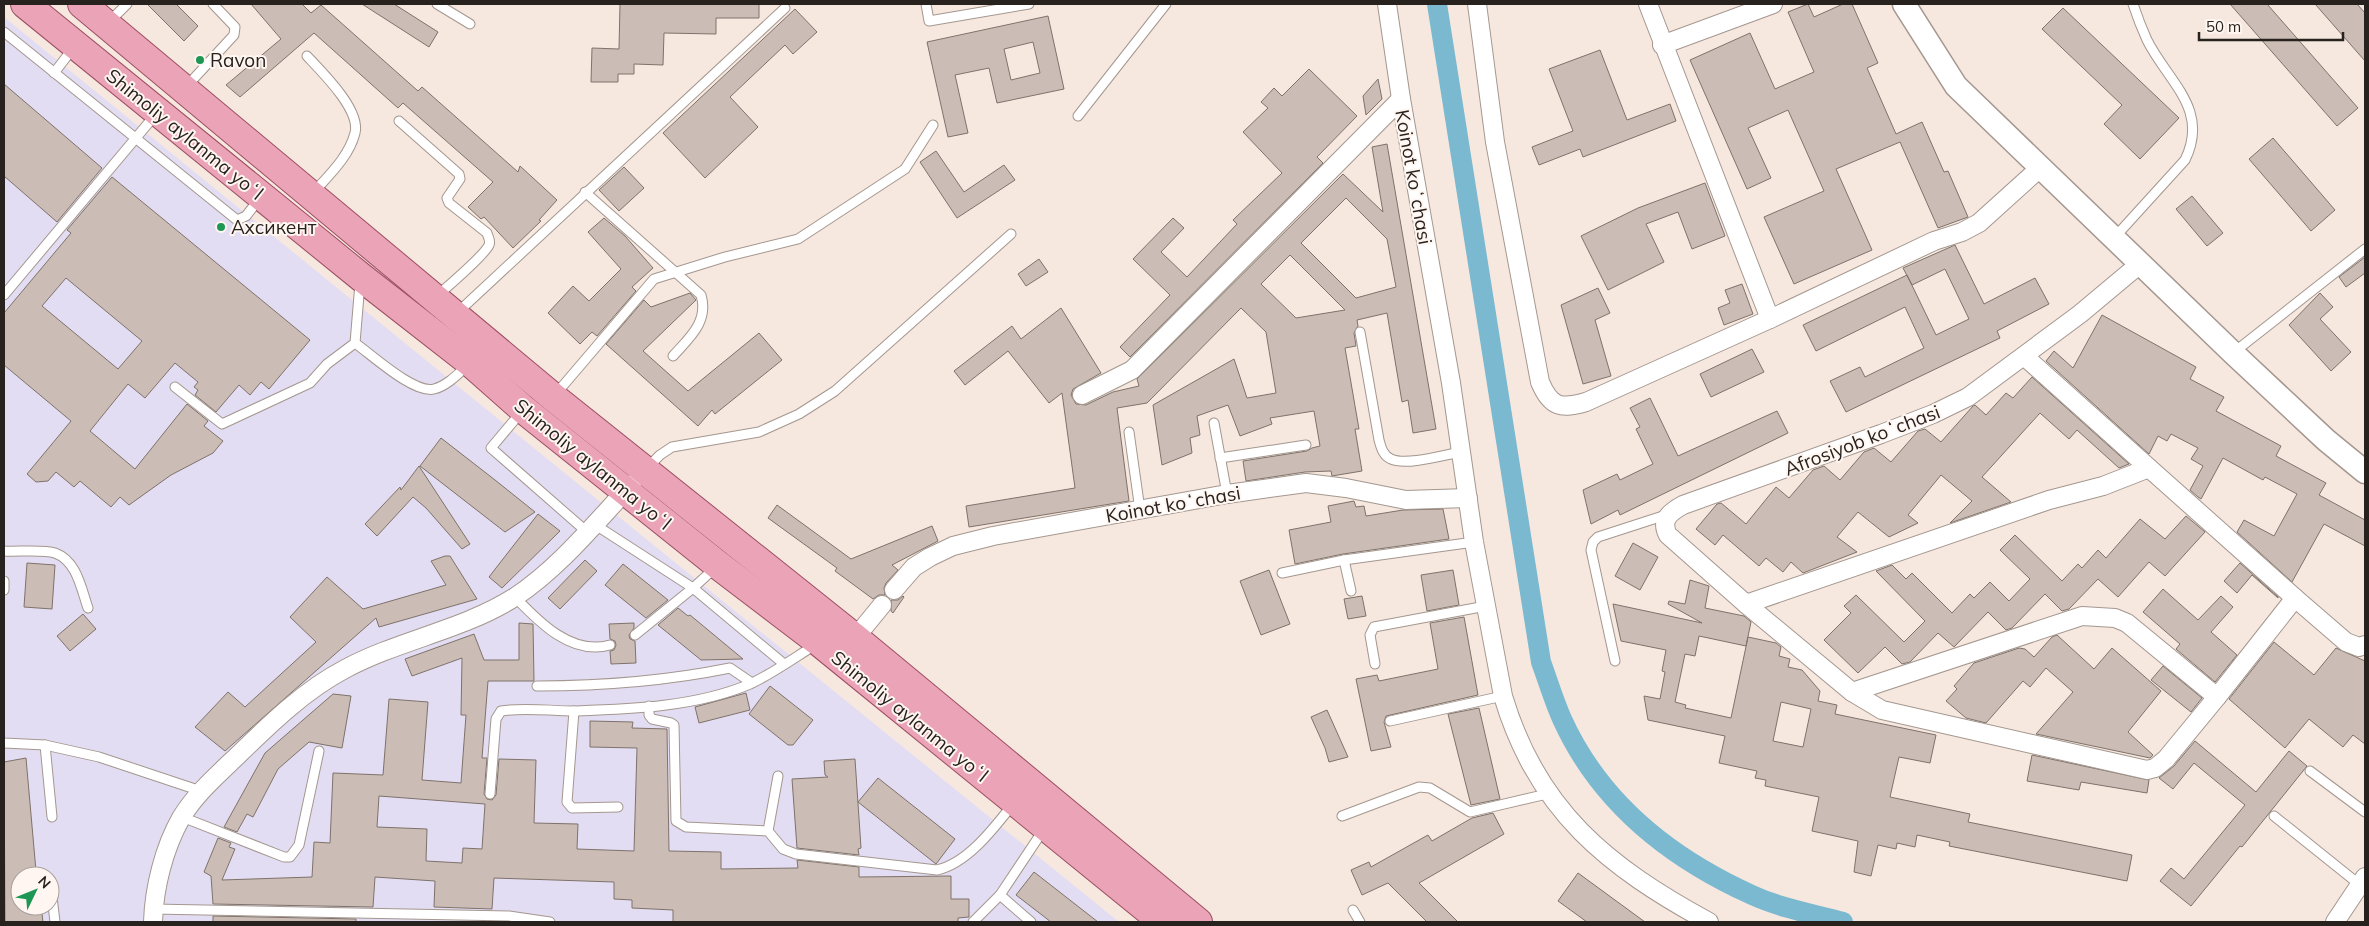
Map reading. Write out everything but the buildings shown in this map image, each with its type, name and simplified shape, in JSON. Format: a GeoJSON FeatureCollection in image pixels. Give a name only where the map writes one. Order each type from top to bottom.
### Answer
{"type":"FeatureCollection","features":[{"type":"Feature","properties":{"kind":"main road","name":"Shimoliy aylanma yoʻl"},"geometry":{"type":"LineString","coordinates":[[26,4],[361,277],[471,363],[524,409],[718,565],[819,642],[1163,922]]}},
{"type":"Feature","properties":{"kind":"main road","name":"Shimoliy aylanma yoʻl"},"geometry":{"type":"LineString","coordinates":[[82,4],[118,10],[184,89],[553,397],[646,469],[855,638],[1198,922]]}},
{"type":"Feature","properties":{"kind":"street","name":"Koinot koʻchasi"},"geometry":{"type":"LineString","coordinates":[[1388,4],[1401,99],[1451,383],[1474,542],[1503,696],[1527,760],[1547,794],[1578,830],[1629,874],[1671,901],[1709,922]]}},
{"type":"Feature","properties":{"kind":"street"},"geometry":{"type":"LineString","coordinates":[[1477,4],[1496,142],[1540,382],[1545,394],[1552,402],[1559,406],[1570,406],[1586,402],[1770,319],[1934,241],[1962,232],[1979,223],[2041,167]]}},
{"type":"Feature","properties":{"kind":"street"},"geometry":{"type":"LineString","coordinates":[[1648,4],[1662,45],[1770,319]]}},
{"type":"Feature","properties":{"kind":"street"},"geometry":{"type":"LineString","coordinates":[[1662,45],[1773,4]]}},
{"type":"Feature","properties":{"kind":"street"},"geometry":{"type":"LineString","coordinates":[[1904,4],[1956,86],[2115,237],[2233,353],[2326,440],[2365,472]]}},
{"type":"Feature","properties":{"kind":"street"},"geometry":{"type":"LineString","coordinates":[[1082,395],[1132,370],[1401,99]]}},
{"type":"Feature","properties":{"kind":"street","name":"Afrosiyob koʻchasi"},"geometry":{"type":"LineString","coordinates":[[1669,514],[1683,506],[1933,414],[1968,396],[2080,314],[2141,263]]}},
{"type":"Feature","properties":{"kind":"street"},"geometry":{"type":"LineString","coordinates":[[2024,356],[2346,642],[2359,647],[2365,645]]}},
{"type":"Feature","properties":{"kind":"street"},"geometry":{"type":"LineString","coordinates":[[1746,604],[2049,500],[2103,486],[2149,468]]}},
{"type":"Feature","properties":{"kind":"street"},"geometry":{"type":"LineString","coordinates":[[153,915],[168,846],[182,817],[201,791],[273,721],[309,692],[345,669],[491,610],[515,597],[538,579],[646,469]]}},
{"type":"Feature","properties":{"kind":"street","name":"Koinot koʻchasi"},"geometry":{"type":"LineString","coordinates":[[894,590],[914,567],[930,556],[953,546],[993,536],[1227,494],[1306,483],[1346,488],[1406,500],[1468,498]]}},
{"type":"Feature","properties":{"kind":"street"},"geometry":{"type":"LineString","coordinates":[[1669,514],[1664,524],[1668,535],[1746,604],[1852,692],[1882,710],[2147,770],[2155,768],[2166,759],[2295,598]]}},
{"type":"Feature","properties":{"kind":"street"},"geometry":{"type":"LineString","coordinates":[[855,638],[882,605]]}},
{"type":"Feature","properties":{"kind":"street"},"geometry":{"type":"LineString","coordinates":[[1852,692],[2082,616],[2115,618],[2127,623],[2217,697]]}},
{"type":"Feature","properties":{"kind":"street"},"geometry":{"type":"LineString","coordinates":[[2335,922],[2362,881]]}},
{"type":"Feature","properties":{"kind":"lane"},"geometry":{"type":"LineString","coordinates":[[184,89],[234,35],[235,27],[214,4]]}},
{"type":"Feature","properties":{"kind":"lane"},"geometry":{"type":"LineString","coordinates":[[437,4],[470,24]]}},
{"type":"Feature","properties":{"kind":"lane"},"geometry":{"type":"LineString","coordinates":[[926,4],[929,21],[1029,4]]}},
{"type":"Feature","properties":{"kind":"lane"},"geometry":{"type":"LineString","coordinates":[[1078,116],[1166,4]]}},
{"type":"Feature","properties":{"kind":"lane"},"geometry":{"type":"LineString","coordinates":[[2115,237],[2185,160],[2190,149],[2194,130],[2192,116],[2176,85],[2147,41],[2133,4]]}},
{"type":"Feature","properties":{"kind":"lane"},"geometry":{"type":"LineString","coordinates":[[445,307],[585,192],[785,8]]}},
{"type":"Feature","properties":{"kind":"lane"},"geometry":{"type":"LineString","coordinates":[[4,32],[237,220],[246,216],[262,196]]}},
{"type":"Feature","properties":{"kind":"lane"},"geometry":{"type":"LineString","coordinates":[[54,73],[76,45]]}},
{"type":"Feature","properties":{"kind":"lane"},"geometry":{"type":"LineString","coordinates":[[307,56],[348,105],[354,119],[356,131],[342,159],[311,196]]}},
{"type":"Feature","properties":{"kind":"lane"},"geometry":{"type":"LineString","coordinates":[[4,294],[158,112]]}},
{"type":"Feature","properties":{"kind":"lane"},"geometry":{"type":"LineString","coordinates":[[399,121],[459,174],[460,179],[446,198],[449,203],[487,233],[489,240],[489,245],[479,256],[445,307]]}},
{"type":"Feature","properties":{"kind":"lane"},"geometry":{"type":"LineString","coordinates":[[553,397],[654,279],[725,257],[798,239],[905,169],[933,125]]}},
{"type":"Feature","properties":{"kind":"lane"},"geometry":{"type":"LineString","coordinates":[[585,192],[701,296],[704,306],[702,320],[696,330],[673,356]]}},
{"type":"Feature","properties":{"kind":"lane"},"geometry":{"type":"LineString","coordinates":[[646,469],[660,455],[672,447],[759,432],[799,414],[835,391],[1011,234]]}},
{"type":"Feature","properties":{"kind":"lane"},"geometry":{"type":"LineString","coordinates":[[2233,353],[2365,248]]}},
{"type":"Feature","properties":{"kind":"lane"},"geometry":{"type":"LineString","coordinates":[[175,387],[222,424],[310,383],[327,364],[355,343],[361,277]]}},
{"type":"Feature","properties":{"kind":"lane"},"geometry":{"type":"LineString","coordinates":[[1360,332],[1379,440],[1383,452],[1391,459],[1412,461],[1461,452]]}},
{"type":"Feature","properties":{"kind":"lane"},"geometry":{"type":"LineString","coordinates":[[355,343],[402,378],[416,387],[426,390],[436,389],[451,380],[471,363]]}},
{"type":"Feature","properties":{"kind":"lane"},"geometry":{"type":"LineString","coordinates":[[524,409],[491,448],[590,528],[693,588],[784,664]]}},
{"type":"Feature","properties":{"kind":"lane"},"geometry":{"type":"LineString","coordinates":[[1214,423],[1227,494]]}},
{"type":"Feature","properties":{"kind":"lane"},"geometry":{"type":"LineString","coordinates":[[1129,432],[1140,510]]}},
{"type":"Feature","properties":{"kind":"lane"},"geometry":{"type":"LineString","coordinates":[[1220,458],[1306,445]]}},
{"type":"Feature","properties":{"kind":"lane"},"geometry":{"type":"LineString","coordinates":[[1615,661],[1591,550],[1593,542],[1598,537],[1669,514]]}},
{"type":"Feature","properties":{"kind":"lane"},"geometry":{"type":"LineString","coordinates":[[1282,573],[1344,560],[1474,542]]}},
{"type":"Feature","properties":{"kind":"lane"},"geometry":{"type":"LineString","coordinates":[[4,551],[54,553],[69,563],[76,574],[88,608]]}},
{"type":"Feature","properties":{"kind":"lane"},"geometry":{"type":"LineString","coordinates":[[1344,560],[1350,591]]}},
{"type":"Feature","properties":{"kind":"lane"},"geometry":{"type":"LineString","coordinates":[[635,635],[718,565]]}},
{"type":"Feature","properties":{"kind":"lane"},"geometry":{"type":"LineString","coordinates":[[4,581],[4,590]]}},
{"type":"Feature","properties":{"kind":"lane"},"geometry":{"type":"LineString","coordinates":[[515,597],[540,623],[558,635],[590,646],[610,645]]}},
{"type":"Feature","properties":{"kind":"lane"},"geometry":{"type":"LineString","coordinates":[[1376,664],[1370,635],[1374,628],[1486,606]]}},
{"type":"Feature","properties":{"kind":"lane"},"geometry":{"type":"LineString","coordinates":[[490,794],[498,714],[507,710],[574,711],[649,706],[701,699],[732,691],[752,683],[819,642]]}},
{"type":"Feature","properties":{"kind":"lane"},"geometry":{"type":"LineString","coordinates":[[537,686],[571,686],[682,678],[730,668],[752,683]]}},
{"type":"Feature","properties":{"kind":"lane"},"geometry":{"type":"LineString","coordinates":[[1390,720],[1503,696]]}},
{"type":"Feature","properties":{"kind":"lane"},"geometry":{"type":"LineString","coordinates":[[649,706],[648,715],[652,719],[671,723],[675,730],[676,821],[686,827],[768,830]]}},
{"type":"Feature","properties":{"kind":"lane"},"geometry":{"type":"LineString","coordinates":[[574,711],[567,802],[572,808],[579,809],[618,807]]}},
{"type":"Feature","properties":{"kind":"lane"},"geometry":{"type":"LineString","coordinates":[[4,744],[45,745],[98,757],[201,791]]}},
{"type":"Feature","properties":{"kind":"lane"},"geometry":{"type":"LineString","coordinates":[[45,745],[52,817]]}},
{"type":"Feature","properties":{"kind":"lane"},"geometry":{"type":"LineString","coordinates":[[182,817],[284,857],[290,857],[299,845],[319,751]]}},
{"type":"Feature","properties":{"kind":"lane"},"geometry":{"type":"LineString","coordinates":[[2310,771],[2365,812]]}},
{"type":"Feature","properties":{"kind":"lane"},"geometry":{"type":"LineString","coordinates":[[778,776],[768,830],[783,849],[796,854],[937,870],[947,868],[964,856],[994,828],[1015,802]]}},
{"type":"Feature","properties":{"kind":"lane"},"geometry":{"type":"LineString","coordinates":[[1342,816],[1419,787],[1430,788],[1470,812],[1547,794]]}},
{"type":"Feature","properties":{"kind":"lane"},"geometry":{"type":"LineString","coordinates":[[2274,816],[2362,881]]}},
{"type":"Feature","properties":{"kind":"lane"},"geometry":{"type":"LineString","coordinates":[[973,922],[1000,894],[1046,827]]}},
{"type":"Feature","properties":{"kind":"lane"},"geometry":{"type":"LineString","coordinates":[[1000,894],[1031,922]]}},
{"type":"Feature","properties":{"kind":"lane"},"geometry":{"type":"LineString","coordinates":[[1353,910],[1360,922]]}},
{"type":"Feature","properties":{"kind":"lane"},"geometry":{"type":"LineString","coordinates":[[153,915],[513,919],[550,922]]}},
{"type":"Feature","properties":{"kind":"shaded area"},"geometry":{"type":"Polygon","coordinates":[[[4,17],[577,483],[1119,922],[4,922],[4,17]]]}},
{"type":"Feature","properties":{"kind":"waterway"},"geometry":{"type":"LineString","coordinates":[[1437,4],[1541,662],[1562,719],[1596,777],[1640,825],[1666,845],[1693,864],[1763,900],[1843,922]]}},
{"type":"Feature","properties":{"kind":"place","name":"Ravon"},"geometry":{"type":"Point","coordinates":[200,60]}},
{"type":"Feature","properties":{"kind":"place","name":"Ахсикент"},"geometry":{"type":"Point","coordinates":[221,227]}}]}
